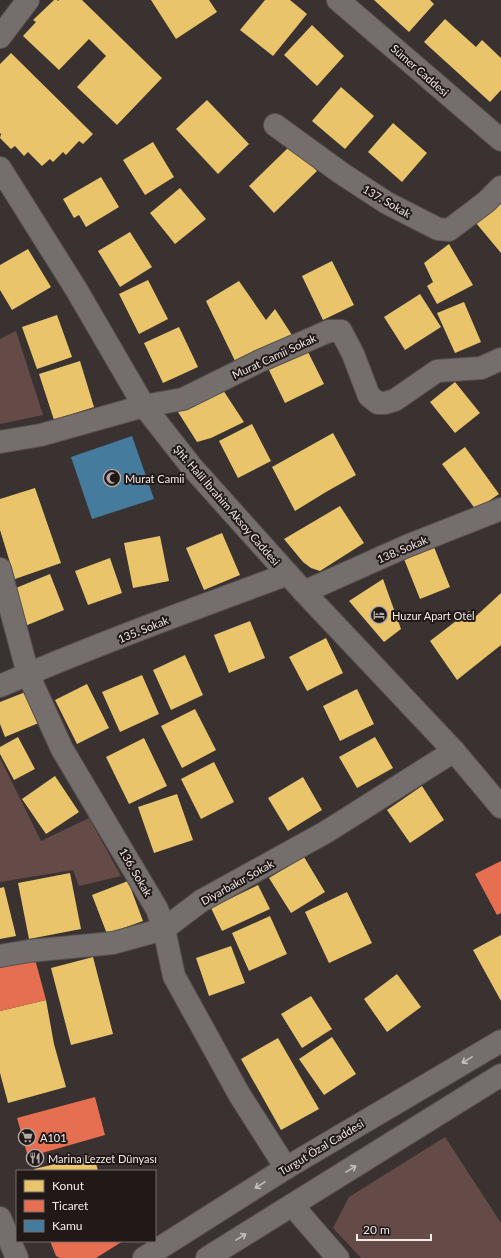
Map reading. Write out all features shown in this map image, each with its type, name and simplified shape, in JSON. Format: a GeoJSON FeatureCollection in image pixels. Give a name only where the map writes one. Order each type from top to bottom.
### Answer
{"type":"FeatureCollection","features":[{"type":"Feature","properties":{"kind":"street"},"geometry":{"type":"LineString","coordinates":[[0,37],[28,0]]}},
{"type":"Feature","properties":{"kind":"street","name":"Sümer Caddesi"},"geometry":{"type":"LineString","coordinates":[[338,0],[501,140]]}},
{"type":"Feature","properties":{"kind":"street","name":"137. Sokak"},"geometry":{"type":"LineString","coordinates":[[275,125],[341,173],[387,203],[438,229],[449,230],[486,202],[501,188]]}},
{"type":"Feature","properties":{"kind":"street","name":"Şht. Halil İbrahim Aksoy Caddesi"},"geometry":{"type":"LineString","coordinates":[[0,168],[76,289],[144,406],[191,466],[304,592],[454,751],[501,807]]}},
{"type":"Feature","properties":{"kind":"street","name":"Murat Camii Sokak"},"geometry":{"type":"LineString","coordinates":[[0,442],[41,434],[144,406],[183,399],[262,360],[329,331],[341,331],[353,354],[369,396],[378,402],[385,403],[395,400],[437,371],[481,368],[501,359]]}},
{"type":"Feature","properties":{"kind":"street","name":"138. Sokak"},"geometry":{"type":"LineString","coordinates":[[304,592],[407,546],[498,513]]}},
{"type":"Feature","properties":{"kind":"street","name":"136. Sokak"},"geometry":{"type":"LineString","coordinates":[[0,569],[28,674],[62,749],[157,909],[164,929],[174,976],[239,1094],[286,1168]]}},
{"type":"Feature","properties":{"kind":"street","name":"135. Sokak"},"geometry":{"type":"LineString","coordinates":[[0,686],[186,612],[288,574]]}},
{"type":"Feature","properties":{"kind":"street","name":"Diyarbakır Sokak"},"geometry":{"type":"LineString","coordinates":[[0,956],[29,951],[113,943],[164,929],[201,901],[326,832],[454,751]]}},
{"type":"Feature","properties":{"kind":"street","name":"Turgut Özal Caddesi"},"geometry":{"type":"LineString","coordinates":[[144,1258],[286,1168],[501,1041]]}},
{"type":"Feature","properties":{"kind":"street"},"geometry":{"type":"LineString","coordinates":[[207,1258],[501,1075]]}},
{"type":"Feature","properties":{"kind":"street"},"geometry":{"type":"LineString","coordinates":[[292,1205],[338,1258]]}},
{"type":"Feature","properties":{"kind":"street"},"geometry":{"type":"LineString","coordinates":[[0,1218],[18,1258]]}},
{"type":"Feature","properties":{"kind":"street"},"geometry":{"type":"LineString","coordinates":[[0,1227],[3,1258]]}},
{"type":"Feature","properties":{"kind":"shaded area"},"geometry":{"type":"Polygon","coordinates":[[[16,331],[43,415],[0,424],[0,339],[16,331]]]}},
{"type":"Feature","properties":{"kind":"shaded area"},"geometry":{"type":"Polygon","coordinates":[[[0,758],[41,841],[89,818],[121,876],[79,886],[73,870],[0,882],[0,758]]]}},
{"type":"Feature","properties":{"kind":"shaded area"},"geometry":{"type":"Polygon","coordinates":[[[445,1137],[501,1223],[501,1258],[361,1258],[333,1228],[349,1197],[445,1137]]]}},
{"type":"Feature","properties":{"kind":"building: Konut"},"geometry":{"type":"Polygon","coordinates":[[[54,0],[82,0],[162,78],[117,125],[77,87],[106,56],[89,39],[59,70],[23,36],[36,22],[33,20],[54,0]]]}},
{"type":"Feature","properties":{"kind":"building: Konut"},"geometry":{"type":"Polygon","coordinates":[[[151,0],[209,0],[217,12],[176,39],[151,0]]]}},
{"type":"Feature","properties":{"kind":"building: Konut"},"geometry":{"type":"Polygon","coordinates":[[[265,0],[290,0],[307,14],[273,56],[240,30],[265,0]]]}},
{"type":"Feature","properties":{"kind":"building: Konut"},"geometry":{"type":"Polygon","coordinates":[[[374,0],[430,0],[434,4],[409,32],[374,0]]]}},
{"type":"Feature","properties":{"kind":"building: Konut"},"geometry":{"type":"Polygon","coordinates":[[[445,19],[476,47],[482,40],[501,58],[501,90],[490,102],[424,42],[445,19]]]}},
{"type":"Feature","properties":{"kind":"building: Konut"},"geometry":{"type":"Polygon","coordinates":[[[312,25],[344,56],[317,86],[284,55],[312,25]]]}},
{"type":"Feature","properties":{"kind":"building: Konut"},"geometry":{"type":"Polygon","coordinates":[[[11,53],[93,134],[83,144],[79,141],[66,155],[63,152],[53,162],[50,159],[42,166],[28,152],[24,156],[15,146],[11,149],[0,138],[0,64],[11,53]]]}},
{"type":"Feature","properties":{"kind":"building: Konut"},"geometry":{"type":"Polygon","coordinates":[[[341,87],[374,116],[345,149],[312,121],[341,87]]]}},
{"type":"Feature","properties":{"kind":"building: Konut"},"geometry":{"type":"Polygon","coordinates":[[[207,100],[249,144],[218,174],[176,129],[207,100]]]}},
{"type":"Feature","properties":{"kind":"building: Konut"},"geometry":{"type":"Polygon","coordinates":[[[393,123],[427,153],[402,182],[368,152],[393,123]]]}},
{"type":"Feature","properties":{"kind":"building: Konut"},"geometry":{"type":"Polygon","coordinates":[[[153,142],[174,177],[145,195],[123,160],[153,142]]]}},
{"type":"Feature","properties":{"kind":"building: Konut"},"geometry":{"type":"Polygon","coordinates":[[[291,145],[317,171],[274,213],[249,186],[291,145]]]}},
{"type":"Feature","properties":{"kind":"building: Konut"},"geometry":{"type":"Polygon","coordinates":[[[101,177],[119,207],[86,227],[79,215],[74,218],[63,199],[101,177]]]}},
{"type":"Feature","properties":{"kind":"building: Konut"},"geometry":{"type":"Polygon","coordinates":[[[180,188],[206,219],[175,244],[150,213],[180,188]]]}},
{"type":"Feature","properties":{"kind":"building: Konut"},"geometry":{"type":"Polygon","coordinates":[[[501,202],[501,253],[476,223],[501,202]]]}},
{"type":"Feature","properties":{"kind":"building: Konut"},"geometry":{"type":"Polygon","coordinates":[[[130,232],[152,267],[120,287],[98,251],[130,232]]]}},
{"type":"Feature","properties":{"kind":"building: Konut"},"geometry":{"type":"Polygon","coordinates":[[[449,244],[473,285],[437,304],[427,286],[433,282],[424,263],[449,244]]]}},
{"type":"Feature","properties":{"kind":"building: Konut"},"geometry":{"type":"Polygon","coordinates":[[[28,249],[51,287],[12,310],[0,290],[0,265],[28,249]]]}},
{"type":"Feature","properties":{"kind":"building: Konut"},"geometry":{"type":"Polygon","coordinates":[[[332,261],[354,305],[323,320],[302,276],[332,261]]]}},
{"type":"Feature","properties":{"kind":"building: Konut"},"geometry":{"type":"Polygon","coordinates":[[[148,280],[168,319],[139,334],[119,294],[148,280]]]}},
{"type":"Feature","properties":{"kind":"building: Konut"},"geometry":{"type":"Polygon","coordinates":[[[239,281],[266,320],[275,309],[292,335],[236,363],[206,301],[239,281]]]}},
{"type":"Feature","properties":{"kind":"building: Konut"},"geometry":{"type":"Polygon","coordinates":[[[420,294],[441,327],[405,350],[384,317],[420,294]]]}},
{"type":"Feature","properties":{"kind":"building: Konut"},"geometry":{"type":"Polygon","coordinates":[[[464,302],[481,342],[455,353],[437,313],[464,302]]]}},
{"type":"Feature","properties":{"kind":"building: Konut"},"geometry":{"type":"Polygon","coordinates":[[[57,315],[72,357],[37,369],[22,327],[57,315]]]}},
{"type":"Feature","properties":{"kind":"building: Konut"},"geometry":{"type":"Polygon","coordinates":[[[179,327],[198,367],[163,383],[144,343],[179,327]]]}},
{"type":"Feature","properties":{"kind":"building: Konut"},"geometry":{"type":"Polygon","coordinates":[[[306,348],[324,384],[285,403],[267,366],[306,348]]]}},
{"type":"Feature","properties":{"kind":"building: Konut"},"geometry":{"type":"Polygon","coordinates":[[[80,361],[94,407],[54,420],[39,374],[80,361]]]}},
{"type":"Feature","properties":{"kind":"building: Konut"},"geometry":{"type":"Polygon","coordinates":[[[455,382],[480,413],[455,433],[430,402],[455,382]]]}},
{"type":"Feature","properties":{"kind":"building: Konut"},"geometry":{"type":"Polygon","coordinates":[[[221,387],[244,422],[211,438],[197,442],[178,412],[221,387]]]}},
{"type":"Feature","properties":{"kind":"building: Konut"},"geometry":{"type":"Polygon","coordinates":[[[252,424],[271,461],[238,478],[219,441],[252,424]]]}},
{"type":"Feature","properties":{"kind":"building: Konut"},"geometry":{"type":"Polygon","coordinates":[[[333,433],[356,475],[295,511],[272,467],[333,433]]]}},
{"type":"Feature","properties":{"kind":"building: Konut"},"geometry":{"type":"Polygon","coordinates":[[[465,447],[499,494],[476,510],[442,464],[465,447]]]}},
{"type":"Feature","properties":{"kind":"building: Konut"},"geometry":{"type":"Polygon","coordinates":[[[35,488],[61,563],[15,579],[0,530],[0,499],[35,488]]]}},
{"type":"Feature","properties":{"kind":"building: Konut"},"geometry":{"type":"Polygon","coordinates":[[[340,506],[364,543],[320,571],[311,568],[303,562],[284,539],[340,506]]]}},
{"type":"Feature","properties":{"kind":"building: Konut"},"geometry":{"type":"Polygon","coordinates":[[[222,533],[240,575],[204,590],[186,548],[222,533]]]}},
{"type":"Feature","properties":{"kind":"building: Konut"},"geometry":{"type":"Polygon","coordinates":[[[160,536],[169,581],[133,588],[124,543],[160,536]]]}},
{"type":"Feature","properties":{"kind":"building: Konut"},"geometry":{"type":"Polygon","coordinates":[[[434,547],[450,587],[420,599],[404,559],[434,547]]]}},
{"type":"Feature","properties":{"kind":"building: Konut"},"geometry":{"type":"Polygon","coordinates":[[[110,558],[122,593],[88,605],[75,571],[110,558]]]}},
{"type":"Feature","properties":{"kind":"building: Konut"},"geometry":{"type":"Polygon","coordinates":[[[50,574],[64,610],[25,626],[11,590],[50,574]]]}},
{"type":"Feature","properties":{"kind":"building: Konut","name":"Huzur Apart Otel"},"geometry":{"type":"Polygon","coordinates":[[[383,579],[401,629],[384,642],[349,601],[383,579]]]}},
{"type":"Feature","properties":{"kind":"building: Konut"},"geometry":{"type":"Polygon","coordinates":[[[501,593],[501,645],[457,680],[430,641],[469,611],[475,617],[501,593]]]}},
{"type":"Feature","properties":{"kind":"building: Konut"},"geometry":{"type":"Polygon","coordinates":[[[250,621],[265,658],[229,673],[214,635],[250,621]]]}},
{"type":"Feature","properties":{"kind":"building: Konut"},"geometry":{"type":"Polygon","coordinates":[[[326,638],[343,673],[307,691],[289,657],[326,638]]]}},
{"type":"Feature","properties":{"kind":"building: Konut"},"geometry":{"type":"Polygon","coordinates":[[[185,655],[203,695],[171,710],[153,670],[185,655]]]}},
{"type":"Feature","properties":{"kind":"building: Konut"},"geometry":{"type":"Polygon","coordinates":[[[142,675],[159,714],[120,732],[102,692],[142,675]]]}},
{"type":"Feature","properties":{"kind":"building: Konut"},"geometry":{"type":"Polygon","coordinates":[[[87,684],[109,728],[77,744],[55,700],[87,684]]]}},
{"type":"Feature","properties":{"kind":"building: Konut"},"geometry":{"type":"Polygon","coordinates":[[[357,689],[374,724],[340,741],[323,706],[357,689]]]}},
{"type":"Feature","properties":{"kind":"building: Konut"},"geometry":{"type":"Polygon","coordinates":[[[28,691],[41,722],[5,737],[0,724],[0,702],[28,691]]]}},
{"type":"Feature","properties":{"kind":"building: Konut"},"geometry":{"type":"Polygon","coordinates":[[[195,709],[216,750],[182,768],[161,726],[195,709]]]}},
{"type":"Feature","properties":{"kind":"building: Konut"},"geometry":{"type":"Polygon","coordinates":[[[18,737],[35,769],[14,780],[0,754],[0,747],[18,737]]]}},
{"type":"Feature","properties":{"kind":"building: Konut"},"geometry":{"type":"Polygon","coordinates":[[[375,737],[393,768],[357,788],[339,757],[375,737]]]}},
{"type":"Feature","properties":{"kind":"building: Konut"},"geometry":{"type":"Polygon","coordinates":[[[144,738],[167,786],[129,804],[106,757],[144,738]]]}},
{"type":"Feature","properties":{"kind":"building: Konut"},"geometry":{"type":"Polygon","coordinates":[[[214,762],[234,802],[201,819],[181,779],[214,762]]]}},
{"type":"Feature","properties":{"kind":"building: Konut"},"geometry":{"type":"Polygon","coordinates":[[[55,776],[79,812],[46,834],[22,799],[55,776]]]}},
{"type":"Feature","properties":{"kind":"building: Konut"},"geometry":{"type":"Polygon","coordinates":[[[303,777],[322,810],[288,831],[268,798],[303,777]]]}},
{"type":"Feature","properties":{"kind":"building: Konut"},"geometry":{"type":"Polygon","coordinates":[[[422,786],[444,820],[410,843],[387,810],[422,786]]]}},
{"type":"Feature","properties":{"kind":"building: Konut"},"geometry":{"type":"Polygon","coordinates":[[[177,794],[193,840],[154,853],[138,807],[177,794]]]}},
{"type":"Feature","properties":{"kind":"building: Konut"},"geometry":{"type":"Polygon","coordinates":[[[304,857],[325,892],[291,913],[269,878],[304,857]]]}},
{"type":"Feature","properties":{"kind":"building: Konut"},"geometry":{"type":"Polygon","coordinates":[[[70,873],[81,929],[29,939],[18,883],[70,873]]]}},
{"type":"Feature","properties":{"kind":"building: Konut"},"geometry":{"type":"Polygon","coordinates":[[[128,881],[143,921],[107,934],[92,895],[128,881]]]}},
{"type":"Feature","properties":{"kind":"building: Konut"},"geometry":{"type":"Polygon","coordinates":[[[258,885],[270,909],[222,931],[211,908],[258,885]]]}},
{"type":"Feature","properties":{"kind":"building: Konut"},"geometry":{"type":"Polygon","coordinates":[[[4,887],[16,936],[0,939],[0,888],[4,887]]]}},
{"type":"Feature","properties":{"kind":"building: Konut"},"geometry":{"type":"Polygon","coordinates":[[[347,892],[372,943],[329,963],[305,912],[347,892]]]}},
{"type":"Feature","properties":{"kind":"building: Konut"},"geometry":{"type":"Polygon","coordinates":[[[270,916],[287,954],[249,971],[232,933],[270,916]]]}},
{"type":"Feature","properties":{"kind":"building: Konut"},"geometry":{"type":"Polygon","coordinates":[[[501,935],[501,1001],[473,950],[501,935]]]}},
{"type":"Feature","properties":{"kind":"building: Konut"},"geometry":{"type":"Polygon","coordinates":[[[231,946],[245,983],[209,996],[196,958],[231,946]]]}},
{"type":"Feature","properties":{"kind":"building: Konut"},"geometry":{"type":"Polygon","coordinates":[[[93,957],[113,1034],[71,1045],[51,968],[93,957]]]}},
{"type":"Feature","properties":{"kind":"building: Konut"},"geometry":{"type":"Polygon","coordinates":[[[397,974],[421,1007],[387,1032],[364,999],[397,974]]]}},
{"type":"Feature","properties":{"kind":"building: Konut"},"geometry":{"type":"Polygon","coordinates":[[[311,996],[332,1029],[302,1048],[281,1014],[311,996]]]}},
{"type":"Feature","properties":{"kind":"building: Konut"},"geometry":{"type":"Polygon","coordinates":[[[46,1000],[54,1044],[66,1087],[8,1103],[0,1073],[0,1011],[46,1000]]]}},
{"type":"Feature","properties":{"kind":"building: Konut"},"geometry":{"type":"Polygon","coordinates":[[[332,1037],[356,1074],[324,1095],[299,1059],[332,1037]]]}},
{"type":"Feature","properties":{"kind":"building: Konut"},"geometry":{"type":"Polygon","coordinates":[[[278,1038],[319,1109],[281,1130],[241,1059],[278,1038]]]}},
{"type":"Feature","properties":{"kind":"building: Konut"},"geometry":{"type":"Polygon","coordinates":[[[94,1155],[98,1170],[34,1170],[94,1155]]]}},
{"type":"Feature","properties":{"kind":"building: Ticaret"},"geometry":{"type":"Polygon","coordinates":[[[501,861],[501,913],[497,915],[475,874],[501,861]]]}},
{"type":"Feature","properties":{"kind":"building: Ticaret"},"geometry":{"type":"Polygon","coordinates":[[[35,959],[46,1000],[0,1011],[0,968],[35,959]]]}},
{"type":"Feature","properties":{"kind":"building: Ticaret"},"geometry":{"type":"Polygon","coordinates":[[[95,1097],[105,1135],[28,1157],[17,1118],[95,1097]]]}},
{"type":"Feature","properties":{"kind":"building: Ticaret"},"geometry":{"type":"Polygon","coordinates":[[[50,1242],[121,1242],[96,1258],[60,1258],[56,1256],[50,1242]]]}},
{"type":"Feature","properties":{"kind":"building: Kamu","name":"Murat Camii"},"geometry":{"type":"Polygon","coordinates":[[[132,436],[154,499],[92,519],[71,457],[132,436]]]}},
{"type":"Feature","properties":{"kind":"place","name":"Murat Camii"},"geometry":{"type":"Point","coordinates":[112,478]}},
{"type":"Feature","properties":{"kind":"place","name":"Huzur Apart Otel"},"geometry":{"type":"Point","coordinates":[379,615]}},
{"type":"Feature","properties":{"kind":"place","name":"A101"},"geometry":{"type":"Point","coordinates":[27,1137]}},
{"type":"Feature","properties":{"kind":"place","name":"Marina Lezzet Dünyası"},"geometry":{"type":"Point","coordinates":[35,1158]}}]}
